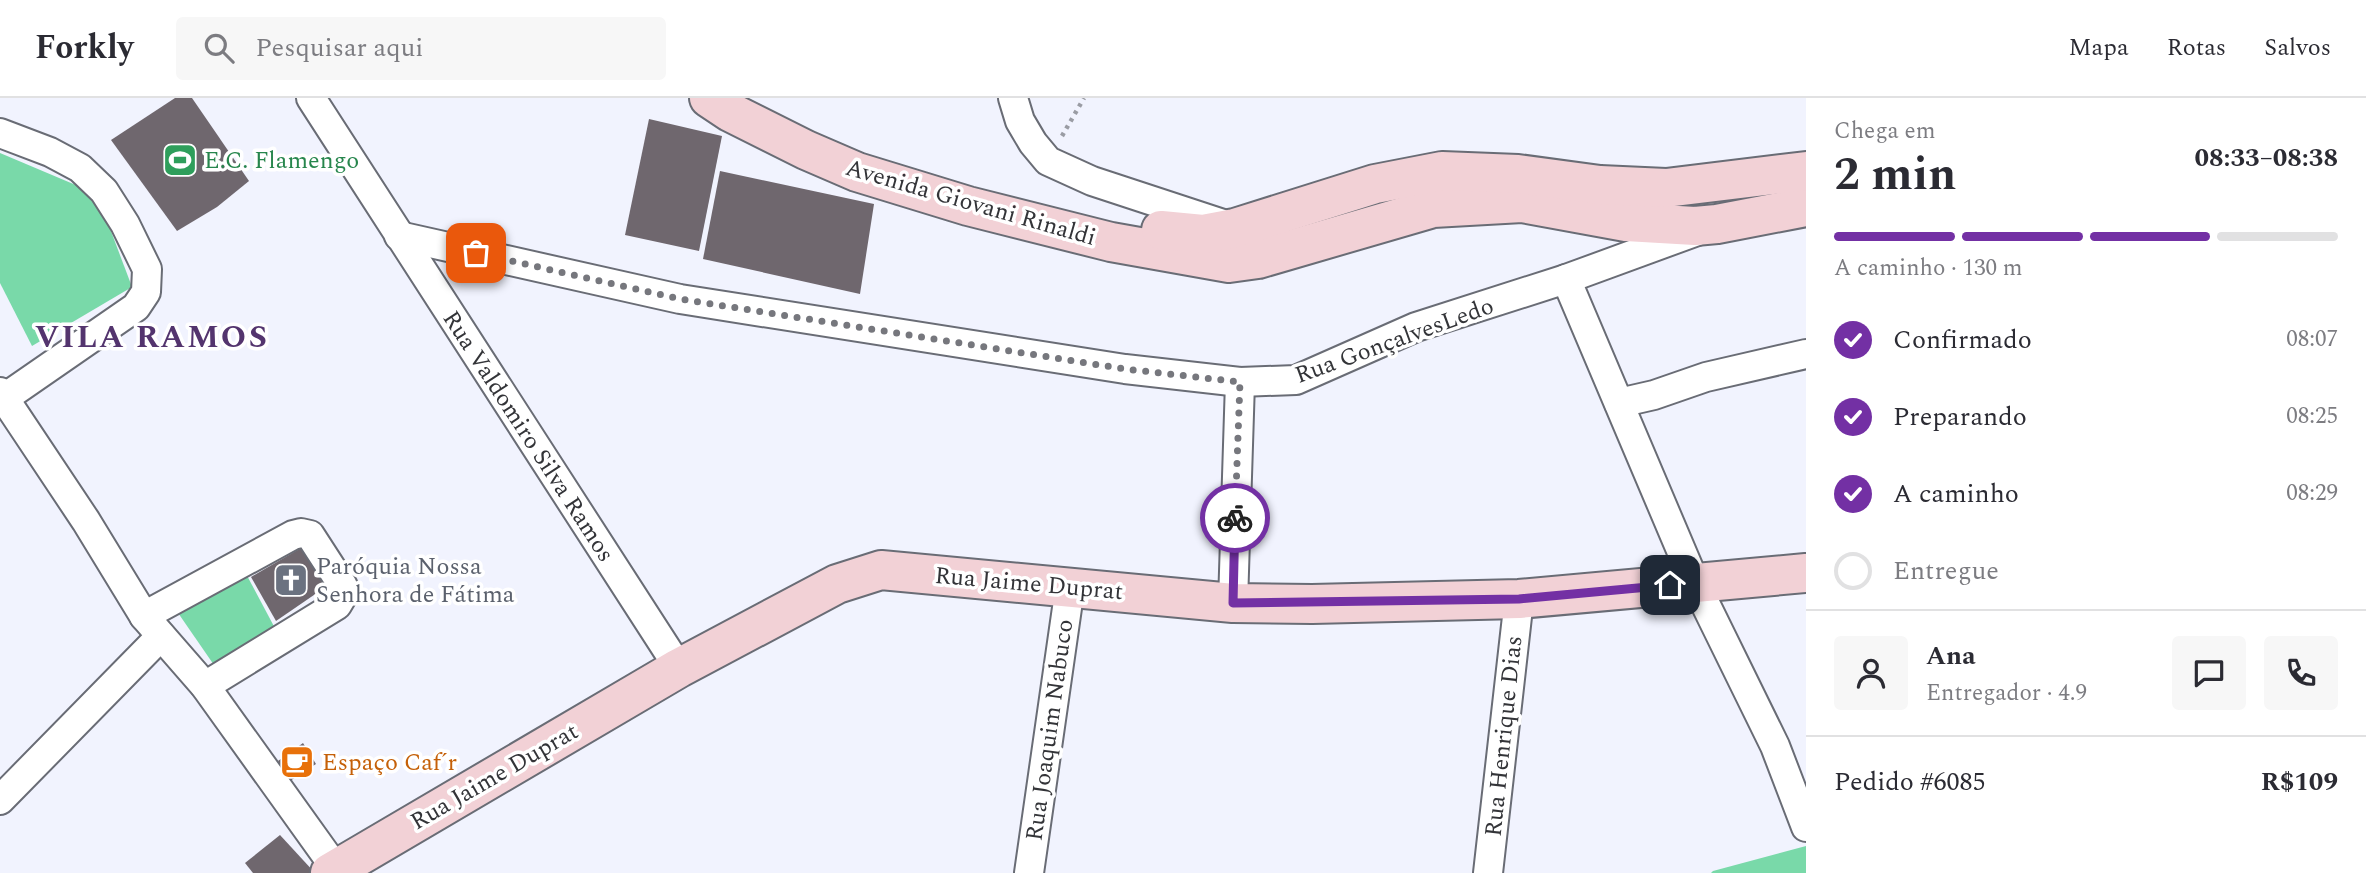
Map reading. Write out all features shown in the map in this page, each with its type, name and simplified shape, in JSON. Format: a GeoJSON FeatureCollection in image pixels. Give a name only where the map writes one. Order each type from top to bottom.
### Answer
{"type":"FeatureCollection","features":[{"type":"Feature","properties":{"kind":"street","name":"Rua Valdomiro Silva Ramos"},"geometry":{"type":"LineString","coordinates":[[311,98],[679,668]]}},
{"type":"Feature","properties":{"kind":"street","name":"Avenida Giovani Rinaldi"},"geometry":{"type":"LineString","coordinates":[[709,98],[730,112],[795,145],[857,172],[968,206],[1111,242],[1229,263],[1241,245],[1375,184],[1443,171],[1518,174],[1600,185],[1666,188],[1806,171]]}},
{"type":"Feature","properties":{"kind":"street","name":"Avenida Giovani Rinaldi"},"geometry":{"type":"LineString","coordinates":[[751,98],[849,145],[1090,217],[1203,234],[1241,245],[1433,208],[1522,203],[1626,222],[1722,222],[1806,207]]}},
{"type":"Feature","properties":{"kind":"street"},"geometry":{"type":"LineString","coordinates":[[1013,98],[1020,121],[1033,143],[1048,160],[1241,245]]}},
{"type":"Feature","properties":{"kind":"street"},"geometry":{"type":"LineString","coordinates":[[0,132],[50,152],[80,168],[104,191],[125,223],[146,269],[146,292],[136,307],[2,396],[152,626],[205,686],[335,872]]}},
{"type":"Feature","properties":{"kind":"street"},"geometry":{"type":"LineString","coordinates":[[1683,186],[1671,197],[1668,205],[1669,212],[1676,219],[1722,222],[1767,209],[1772,203],[1773,197],[1767,184],[1754,178]]}},
{"type":"Feature","properties":{"kind":"street","name":"Rua GonçalvesLedo"},"geometry":{"type":"LineString","coordinates":[[399,236],[680,299],[1125,369],[1240,382],[1296,380],[1416,327],[1566,279],[1722,222]]}},
{"type":"Feature","properties":{"kind":"street"},"geometry":{"type":"LineString","coordinates":[[1566,279],[1695,583],[1774,746],[1806,827]]}},
{"type":"Feature","properties":{"kind":"street"},"geometry":{"type":"LineString","coordinates":[[1619,403],[1654,395],[1706,377],[1806,354]]}},
{"type":"Feature","properties":{"kind":"street"},"geometry":{"type":"LineString","coordinates":[[1233,603],[1240,382]]}},
{"type":"Feature","properties":{"kind":"street"},"geometry":{"type":"LineString","coordinates":[[0,800],[152,626],[293,535],[301,533],[310,536],[343,586],[343,595],[337,605],[205,686]]}},
{"type":"Feature","properties":{"kind":"street","name":"Rua Jaime Duprat"},"geometry":{"type":"LineString","coordinates":[[335,872],[679,668],[836,584],[880,570],[1233,603],[1519,599],[1806,573]]}},
{"type":"Feature","properties":{"kind":"street","name":"Rua Joaquim Nabuco"},"geometry":{"type":"LineString","coordinates":[[1029,873],[1070,587]]}},
{"type":"Feature","properties":{"kind":"street","name":"Rua Henrique Dias"},"geometry":{"type":"LineString","coordinates":[[1488,873],[1519,599]]}},
{"type":"Feature","properties":{"kind":"path"},"geometry":{"type":"LineString","coordinates":[[1048,160],[1084,98]]}},
{"type":"Feature","properties":{"kind":"green space"},"geometry":{"type":"Polygon","coordinates":[[[0,153],[97,194],[132,287],[32,346],[0,283],[0,153]]]}},
{"type":"Feature","properties":{"kind":"green space"},"geometry":{"type":"Polygon","coordinates":[[[244,570],[277,632],[216,668],[174,607],[244,570]]]}},
{"type":"Feature","properties":{"kind":"green space"},"geometry":{"type":"Polygon","coordinates":[[[1806,846],[1806,873],[1711,873],[1713,871],[1806,846]]]}},
{"type":"Feature","properties":{"kind":"building","name":"E.C. Flamengo"},"geometry":{"type":"Polygon","coordinates":[[[175,98],[192,98],[249,181],[217,207],[177,231],[111,140],[175,98]]]}},
{"type":"Feature","properties":{"kind":"building"},"geometry":{"type":"Polygon","coordinates":[[[649,119],[722,136],[699,251],[625,235],[649,119]]]}},
{"type":"Feature","properties":{"kind":"building"},"geometry":{"type":"Polygon","coordinates":[[[720,171],[874,204],[860,294],[703,259],[720,171]]]}},
{"type":"Feature","properties":{"kind":"building","name":"Paróquia Nossa Senhora de Fátima"},"geometry":{"type":"Polygon","coordinates":[[[308,544],[330,584],[276,621],[251,577],[308,544]]]}},
{"type":"Feature","properties":{"kind":"building","name":"Espaço Caf´r"},"geometry":{"type":"Polygon","coordinates":[[[303,743],[316,764],[290,781],[278,761],[303,743]]]}},
{"type":"Feature","properties":{"kind":"building"},"geometry":{"type":"Polygon","coordinates":[[[280,835],[315,873],[253,873],[245,863],[280,835]]]}},
{"type":"Feature","properties":{"kind":"way so far"},"geometry":{"type":"LineString","coordinates":[[476,253],[680,299],[1125,369],[1240,382],[1235,518]]}},
{"type":"Feature","properties":{"kind":"place","name":"E.C. Flamengo"},"geometry":{"type":"Point","coordinates":[180,160]}},
{"type":"Feature","properties":{"kind":"place","name":"Paróquia Nossa Senhora de Fátima"},"geometry":{"type":"Point","coordinates":[291,580]}},
{"type":"Feature","properties":{"kind":"place","name":"Espaço Caf´r"},"geometry":{"type":"Point","coordinates":[297,762]}},
{"type":"Feature","properties":{"kind":"district","name":"VILA RAMOS"},"geometry":{"type":"Point","coordinates":[152,336]}},
{"type":"Feature","properties":{"kind":"route"},"geometry":{"type":"LineString","coordinates":[[1235,518],[1233,603],[1519,599],[1670,585]]}}]}
